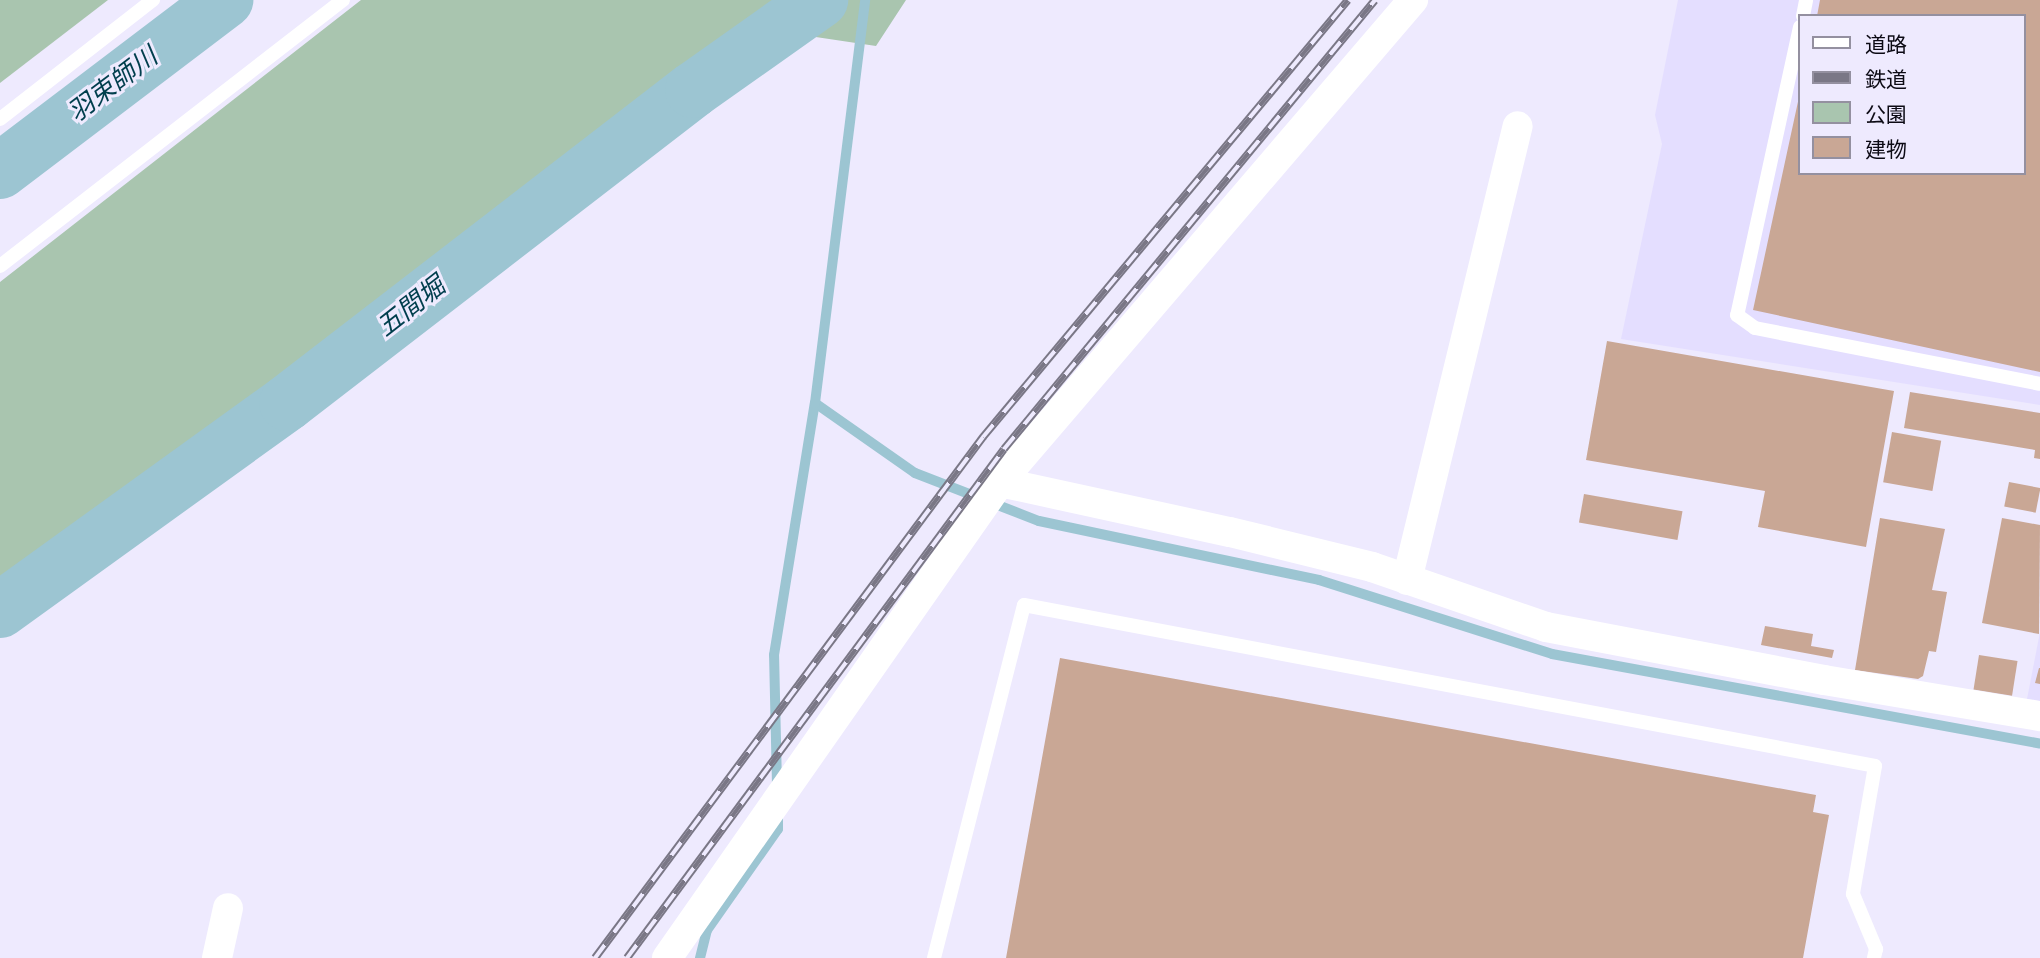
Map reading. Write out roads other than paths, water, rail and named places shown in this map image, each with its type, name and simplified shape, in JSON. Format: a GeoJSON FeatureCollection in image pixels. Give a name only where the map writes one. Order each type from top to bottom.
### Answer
{"type":"FeatureCollection","features":[{"type":"Feature","properties":{"kind":"street"},"geometry":{"type":"LineString","coordinates":[[667,958],[1000,482],[1413,0]]}},
{"type":"Feature","properties":{"kind":"street"},"geometry":{"type":"LineString","coordinates":[[1408,580],[1518,126]]}},
{"type":"Feature","properties":{"kind":"street"},"geometry":{"type":"LineString","coordinates":[[1000,482],[1230,532],[1372,567],[1546,627],[1824,680],[2040,716]]}},
{"type":"Feature","properties":{"kind":"street"},"geometry":{"type":"LineString","coordinates":[[217,958],[229,908]]}},
{"type":"Feature","properties":{"kind":"lane"},"geometry":{"type":"LineString","coordinates":[[0,119],[153,0]]}},
{"type":"Feature","properties":{"kind":"lane"},"geometry":{"type":"LineString","coordinates":[[0,266],[343,0]]}},
{"type":"Feature","properties":{"kind":"lane"},"geometry":{"type":"LineString","coordinates":[[1798,36],[1737,315],[1755,328],[2040,384]]}},
{"type":"Feature","properties":{"kind":"lane"},"geometry":{"type":"LineString","coordinates":[[934,958],[1024,605],[1875,766],[1853,894],[1876,949],[1874,958]]}},
{"type":"Feature","properties":{"kind":"waterway","name":"羽束師川"},"geometry":{"type":"LineString","coordinates":[[0,171],[225,0]]}},
{"type":"Feature","properties":{"kind":"waterway","name":"五間堀"},"geometry":{"type":"LineString","coordinates":[[0,610],[287,403],[693,90],[820,0]]}},
{"type":"Feature","properties":{"kind":"waterway"},"geometry":{"type":"LineString","coordinates":[[777,785],[774,655],[815,403],[865,0]]}},
{"type":"Feature","properties":{"kind":"waterway"},"geometry":{"type":"LineString","coordinates":[[815,403],[915,473],[1039,521],[1319,580],[1552,654],[2040,744]]}},
{"type":"Feature","properties":{"kind":"waterway"},"geometry":{"type":"LineString","coordinates":[[700,958],[707,930],[778,829],[778,814]]}},
{"type":"Feature","properties":{"kind":"railway"},"geometry":{"type":"LineString","coordinates":[[595,958],[983,437],[1348,0]]}},
{"type":"Feature","properties":{"kind":"railway"},"geometry":{"type":"LineString","coordinates":[[627,958],[1004,449],[1375,0]]}}]}
